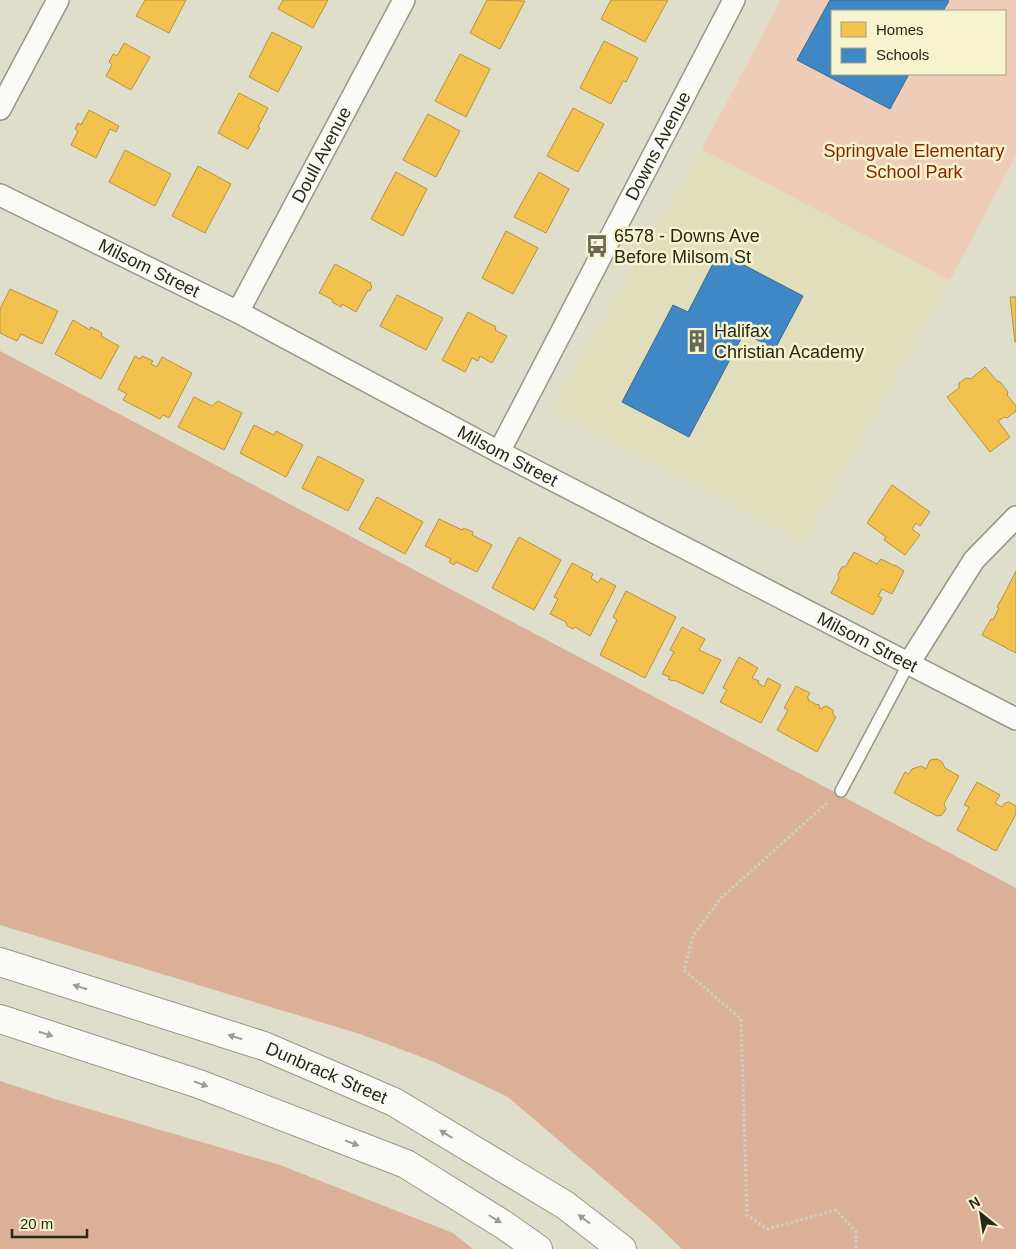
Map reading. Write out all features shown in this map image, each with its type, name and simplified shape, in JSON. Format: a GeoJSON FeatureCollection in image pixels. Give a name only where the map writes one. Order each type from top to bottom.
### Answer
{"type":"FeatureCollection","features":[{"type":"Feature","properties":{"kind":"main road","name":"Dunbrack Street"},"geometry":{"type":"LineString","coordinates":[[0,962],[264,1046],[394,1102],[565,1205],[622,1249]]}},
{"type":"Feature","properties":{"kind":"main road"},"geometry":{"type":"LineString","coordinates":[[0,1019],[200,1084],[406,1164],[504,1225],[538,1249]]}},
{"type":"Feature","properties":{"kind":"street"},"geometry":{"type":"LineString","coordinates":[[0,109],[58,0]]}},
{"type":"Feature","properties":{"kind":"street","name":"Doull Avenue"},"geometry":{"type":"LineString","coordinates":[[238,312],[404,0]]}},
{"type":"Feature","properties":{"kind":"street","name":"Downs Avenue"},"geometry":{"type":"LineString","coordinates":[[499,452],[734,0]]}},
{"type":"Feature","properties":{"kind":"street","name":"Milsom Street"},"geometry":{"type":"LineString","coordinates":[[0,195],[238,312],[499,452],[1016,719]]}},
{"type":"Feature","properties":{"kind":"street"},"geometry":{"type":"LineString","coordinates":[[909,663],[974,560],[1016,517]]}},
{"type":"Feature","properties":{"kind":"lane"},"geometry":{"type":"LineString","coordinates":[[841,791],[909,663]]}},
{"type":"Feature","properties":{"kind":"path"},"geometry":{"type":"LineString","coordinates":[[841,791],[720,899],[693,936],[684,970],[741,1019],[746,1215],[767,1229],[836,1210],[856,1232],[856,1249]]}},
{"type":"Feature","properties":{"kind":"shaded area"},"geometry":{"type":"Polygon","coordinates":[[[781,0],[1016,0],[1016,155],[953,274],[804,543],[551,409],[702,149],[781,0]]]}},
{"type":"Feature","properties":{"kind":"shaded area"},"geometry":{"type":"Polygon","coordinates":[[[0,351],[1016,888],[1016,1249],[682,1249],[654,1222],[508,1097],[432,1061],[360,1034],[0,925],[0,351]]]}},
{"type":"Feature","properties":{"kind":"shaded area"},"geometry":{"type":"Polygon","coordinates":[[[0,1081],[280,1165],[453,1233],[473,1249],[0,1249],[0,1081]]]}},
{"type":"Feature","properties":{"kind":"green space","name":"Springvale Elementary School Park"},"geometry":{"type":"Polygon","coordinates":[[[781,0],[1016,0],[1016,155],[950,280],[702,149],[781,0]]]}},
{"type":"Feature","properties":{"kind":"building: Homes"},"geometry":{"type":"Polygon","coordinates":[[[145,0],[186,0],[169,33],[136,16],[145,0]]]}},
{"type":"Feature","properties":{"kind":"building: Homes"},"geometry":{"type":"Polygon","coordinates":[[[283,0],[328,0],[313,28],[278,9],[283,0]]]}},
{"type":"Feature","properties":{"kind":"building: Homes"},"geometry":{"type":"Polygon","coordinates":[[[487,0],[525,1],[500,49],[470,33],[487,0]]]}},
{"type":"Feature","properties":{"kind":"building: Homes"},"geometry":{"type":"Polygon","coordinates":[[[611,0],[668,0],[645,42],[601,19],[611,0]]]}},
{"type":"Feature","properties":{"kind":"building: Homes"},"geometry":{"type":"Polygon","coordinates":[[[272,32],[302,47],[278,92],[249,77],[272,32]]]}},
{"type":"Feature","properties":{"kind":"building: Homes"},"geometry":{"type":"Polygon","coordinates":[[[604,41],[638,58],[626,82],[623,81],[611,104],[580,88],[604,41]]]}},
{"type":"Feature","properties":{"kind":"building: Homes"},"geometry":{"type":"Polygon","coordinates":[[[124,43],[150,57],[131,90],[106,76],[112,65],[109,62],[113,54],[117,56],[124,43]]]}},
{"type":"Feature","properties":{"kind":"building: Homes"},"geometry":{"type":"Polygon","coordinates":[[[460,54],[490,69],[466,117],[435,101],[460,54]]]}},
{"type":"Feature","properties":{"kind":"building: Homes"},"geometry":{"type":"Polygon","coordinates":[[[239,93],[268,108],[258,127],[260,128],[248,149],[218,133],[239,93]]]}},
{"type":"Feature","properties":{"kind":"building: Homes"},"geometry":{"type":"Polygon","coordinates":[[[573,108],[604,124],[578,172],[547,156],[573,108]]]}},
{"type":"Feature","properties":{"kind":"building: Homes"},"geometry":{"type":"Polygon","coordinates":[[[89,110],[119,126],[116,132],[110,129],[96,158],[71,145],[78,131],[75,129],[78,123],[81,125],[89,110]]]}},
{"type":"Feature","properties":{"kind":"building: Homes"},"geometry":{"type":"Polygon","coordinates":[[[428,114],[460,131],[436,177],[403,160],[428,114]]]}},
{"type":"Feature","properties":{"kind":"building: Homes"},"geometry":{"type":"Polygon","coordinates":[[[125,150],[171,174],[155,206],[109,182],[125,150]]]}},
{"type":"Feature","properties":{"kind":"building: Homes"},"geometry":{"type":"Polygon","coordinates":[[[198,166],[231,184],[205,233],[172,216],[198,166]]]}},
{"type":"Feature","properties":{"kind":"building: Homes"},"geometry":{"type":"Polygon","coordinates":[[[396,172],[427,189],[403,236],[371,219],[396,172]]]}},
{"type":"Feature","properties":{"kind":"building: Homes"},"geometry":{"type":"Polygon","coordinates":[[[539,172],[569,189],[546,233],[514,217],[539,172]]]}},
{"type":"Feature","properties":{"kind":"building: Homes"},"geometry":{"type":"Polygon","coordinates":[[[506,231],[538,248],[513,294],[482,278],[506,231]]]}},
{"type":"Feature","properties":{"kind":"building: Homes"},"geometry":{"type":"Polygon","coordinates":[[[335,264],[371,283],[370,291],[368,290],[356,312],[342,304],[341,307],[332,302],[333,300],[319,293],[335,264]]]}},
{"type":"Feature","properties":{"kind":"building: Homes"},"geometry":{"type":"Polygon","coordinates":[[[10,289],[58,311],[42,344],[21,334],[17,341],[0,333],[0,309],[10,289]]]}},
{"type":"Feature","properties":{"kind":"building: Homes"},"geometry":{"type":"Polygon","coordinates":[[[397,295],[443,318],[426,350],[380,326],[397,295]]]}},
{"type":"Feature","properties":{"kind":"building: Homes"},"geometry":{"type":"Polygon","coordinates":[[[1010,297],[1016,297],[1016,342],[1015,342],[1010,297]]]}},
{"type":"Feature","properties":{"kind":"building: Homes"},"geometry":{"type":"Polygon","coordinates":[[[468,312],[496,327],[495,330],[507,336],[492,363],[480,356],[478,361],[472,358],[465,372],[442,360],[468,312]]]}},
{"type":"Feature","properties":{"kind":"building: Homes"},"geometry":{"type":"Polygon","coordinates":[[[73,320],[90,330],[91,327],[102,333],[101,336],[119,346],[101,379],[55,354],[73,320]]]}},
{"type":"Feature","properties":{"kind":"building: Homes"},"geometry":{"type":"Polygon","coordinates":[[[135,356],[140,359],[142,356],[153,361],[151,364],[157,367],[162,357],[192,373],[169,418],[163,415],[160,419],[123,400],[127,394],[118,389],[135,356]]]}},
{"type":"Feature","properties":{"kind":"building: Homes"},"geometry":{"type":"Polygon","coordinates":[[[985,367],[1008,392],[1007,395],[1016,406],[1016,411],[1007,418],[1004,417],[998,421],[1010,437],[990,452],[947,397],[959,388],[959,383],[966,378],[971,379],[985,367]]]}},
{"type":"Feature","properties":{"kind":"building: Homes"},"geometry":{"type":"Polygon","coordinates":[[[194,397],[212,406],[218,401],[242,413],[224,450],[178,427],[194,397]]]}},
{"type":"Feature","properties":{"kind":"building: Homes"},"geometry":{"type":"Polygon","coordinates":[[[254,425],[274,435],[276,431],[303,445],[286,477],[240,453],[254,425]]]}},
{"type":"Feature","properties":{"kind":"building: Homes"},"geometry":{"type":"Polygon","coordinates":[[[318,456],[364,480],[348,511],[302,488],[318,456]]]}},
{"type":"Feature","properties":{"kind":"building: Homes"},"geometry":{"type":"Polygon","coordinates":[[[892,485],[930,512],[920,526],[916,523],[912,529],[920,535],[905,555],[884,540],[886,537],[867,523],[892,485]]]}},
{"type":"Feature","properties":{"kind":"building: Homes"},"geometry":{"type":"Polygon","coordinates":[[[377,497],[423,522],[405,554],[359,529],[377,497]]]}},
{"type":"Feature","properties":{"kind":"building: Homes"},"geometry":{"type":"Polygon","coordinates":[[[439,519],[462,530],[464,528],[473,532],[472,535],[492,545],[477,572],[456,562],[454,565],[449,562],[451,559],[425,546],[439,519]]]}},
{"type":"Feature","properties":{"kind":"building: Homes"},"geometry":{"type":"Polygon","coordinates":[[[519,537],[561,560],[534,610],[492,588],[519,537]]]}},
{"type":"Feature","properties":{"kind":"building: Homes"},"geometry":{"type":"Polygon","coordinates":[[[854,552],[877,564],[881,559],[904,571],[892,594],[882,589],[878,596],[882,598],[873,615],[831,593],[839,578],[838,574],[842,567],[846,566],[854,552]]]}},
{"type":"Feature","properties":{"kind":"building: Homes"},"geometry":{"type":"Polygon","coordinates":[[[572,563],[593,574],[591,578],[598,583],[601,578],[616,586],[590,636],[575,627],[573,629],[567,626],[566,622],[550,614],[558,599],[554,597],[572,563]]]}},
{"type":"Feature","properties":{"kind":"building: Homes"},"geometry":{"type":"Polygon","coordinates":[[[1016,571],[1016,653],[982,635],[991,619],[993,620],[999,608],[997,607],[1016,571]]]}},
{"type":"Feature","properties":{"kind":"building: Homes"},"geometry":{"type":"Polygon","coordinates":[[[626,591],[676,617],[645,678],[600,655],[617,620],[613,617],[626,591]]]}},
{"type":"Feature","properties":{"kind":"building: Homes"},"geometry":{"type":"Polygon","coordinates":[[[682,627],[705,639],[699,650],[721,660],[703,694],[668,679],[670,677],[662,674],[674,652],[670,650],[682,627]]]}},
{"type":"Feature","properties":{"kind":"building: Homes"},"geometry":{"type":"Polygon","coordinates":[[[739,657],[758,668],[752,678],[759,681],[758,683],[764,687],[768,678],[781,685],[761,723],[720,702],[727,690],[723,688],[739,657]]]}},
{"type":"Feature","properties":{"kind":"building: Homes"},"geometry":{"type":"Polygon","coordinates":[[[796,686],[810,693],[807,698],[808,700],[818,704],[819,708],[822,709],[826,706],[833,710],[833,715],[836,717],[817,752],[777,730],[788,710],[784,708],[796,686]]]}},
{"type":"Feature","properties":{"kind":"building: Homes"},"geometry":{"type":"Polygon","coordinates":[[[937,759],[942,762],[945,768],[959,776],[944,804],[946,809],[942,815],[937,816],[894,793],[905,772],[909,774],[912,769],[921,766],[926,769],[930,760],[937,759]]]}},
{"type":"Feature","properties":{"kind":"building: Homes"},"geometry":{"type":"Polygon","coordinates":[[[977,782],[1000,795],[995,803],[1002,807],[1005,803],[1009,802],[1016,806],[1016,814],[996,851],[957,830],[969,807],[964,805],[977,782]]]}},
{"type":"Feature","properties":{"kind":"building: Schools"},"geometry":{"type":"Polygon","coordinates":[[[830,0],[949,1],[944,10],[831,10],[831,75],[908,75],[890,109],[797,60],[830,0]]]}},
{"type":"Feature","properties":{"kind":"building: Schools","name":"Halifax Christian Academy"},"geometry":{"type":"Polygon","coordinates":[[[719,252],[803,296],[775,349],[744,333],[689,437],[622,402],[673,305],[688,312],[719,252]]]}},
{"type":"Feature","properties":{"kind":"place","name":"6578 - Downs Ave Before Milsom St"},"geometry":{"type":"Point","coordinates":[597,246]}},
{"type":"Feature","properties":{"kind":"place","name":"Halifax Christian Academy"},"geometry":{"type":"Point","coordinates":[697,341]}}]}
